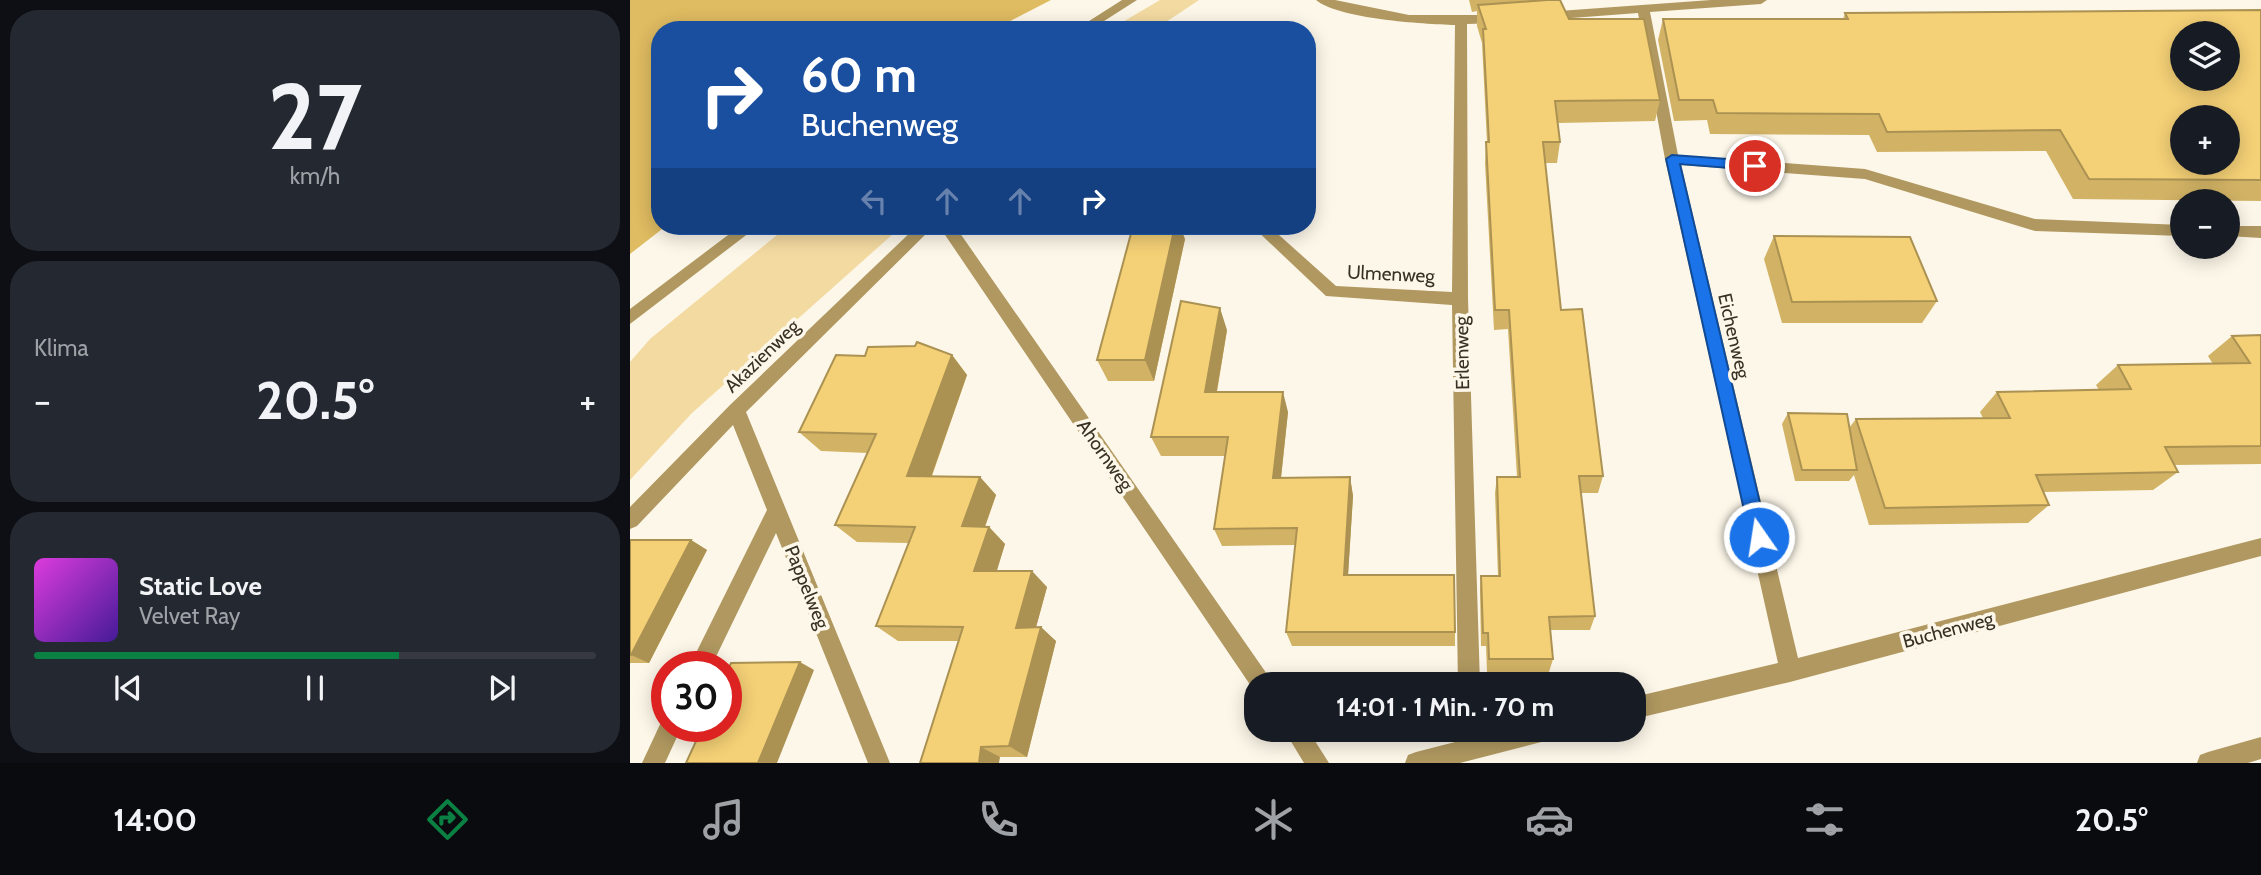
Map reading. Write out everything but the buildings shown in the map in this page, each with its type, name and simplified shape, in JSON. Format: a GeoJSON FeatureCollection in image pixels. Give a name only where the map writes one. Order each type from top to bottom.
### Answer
{"type":"FeatureCollection","features":[{"type":"Feature","properties":{"kind":"street"},"geometry":{"type":"LineString","coordinates":[[1096,21],[1131,0]]}},
{"type":"Feature","properties":{"kind":"street"},"geometry":{"type":"LineString","coordinates":[[1322,0],[1361,13],[1404,20],[1461,22],[1510,18]]}},
{"type":"Feature","properties":{"kind":"street"},"geometry":{"type":"LineString","coordinates":[[1535,16],[1703,2],[1761,0]]}},
{"type":"Feature","properties":{"kind":"street","name":"Eichenweg"},"geometry":{"type":"LineString","coordinates":[[1643,9],[1672,159],[1790,671]]}},
{"type":"Feature","properties":{"kind":"street","name":"Erlenweg"},"geometry":{"type":"LineString","coordinates":[[1461,22],[1460,299],[1469,672]]}},
{"type":"Feature","properties":{"kind":"street"},"geometry":{"type":"LineString","coordinates":[[1672,159],[1865,174],[2035,225],[2170,230]]}},
{"type":"Feature","properties":{"kind":"street"},"geometry":{"type":"LineString","coordinates":[[2240,231],[2261,232]]}},
{"type":"Feature","properties":{"kind":"street"},"geometry":{"type":"LineString","coordinates":[[630,318],[738,235]]}},
{"type":"Feature","properties":{"kind":"street","name":"Akazienweg"},"geometry":{"type":"LineString","coordinates":[[630,520],[736,410],[917,235]]}},
{"type":"Feature","properties":{"kind":"street","name":"Ahornweg"},"geometry":{"type":"LineString","coordinates":[[953,235],[1255,672]]}},
{"type":"Feature","properties":{"kind":"street","name":"Ulmenweg"},"geometry":{"type":"LineString","coordinates":[[1270,235],[1332,292],[1460,299]]}},
{"type":"Feature","properties":{"kind":"street","name":"Pappelweg"},"geometry":{"type":"LineString","coordinates":[[736,410],[879,763]]}},
{"type":"Feature","properties":{"kind":"street"},"geometry":{"type":"LineString","coordinates":[[708,651],[777,510]]}},
{"type":"Feature","properties":{"kind":"street","name":"Buchenweg"},"geometry":{"type":"LineString","coordinates":[[1646,705],[1790,671],[2261,547]]}},
{"type":"Feature","properties":{"kind":"street"},"geometry":{"type":"LineString","coordinates":[[653,763],[663,742]]}},
{"type":"Feature","properties":{"kind":"street"},"geometry":{"type":"LineString","coordinates":[[1303,742],[1318,763]]}},
{"type":"Feature","properties":{"kind":"street"},"geometry":{"type":"LineString","coordinates":[[1416,763],[1463,742]]}},
{"type":"Feature","properties":{"kind":"street"},"geometry":{"type":"LineString","coordinates":[[2208,763],[2261,748]]}},
{"type":"Feature","properties":{"kind":"shaded area"},"geometry":{"type":"Polygon","coordinates":[[[630,0],[1051,0],[1010,21],[651,21],[651,235],[654,235],[630,254],[630,0]]]}},
{"type":"Feature","properties":{"kind":"shaded area"},"geometry":{"type":"Polygon","coordinates":[[[1160,0],[1199,0],[1168,21],[1124,21],[1160,0]]]}},
{"type":"Feature","properties":{"kind":"shaded area"},"geometry":{"type":"Polygon","coordinates":[[[777,235],[892,235],[692,413],[630,480],[630,362],[650,339],[777,235]]]}},
{"type":"Feature","properties":{"kind":"route"},"geometry":{"type":"LineString","coordinates":[[1755,166],[1672,159],[1759,537]]}}]}
